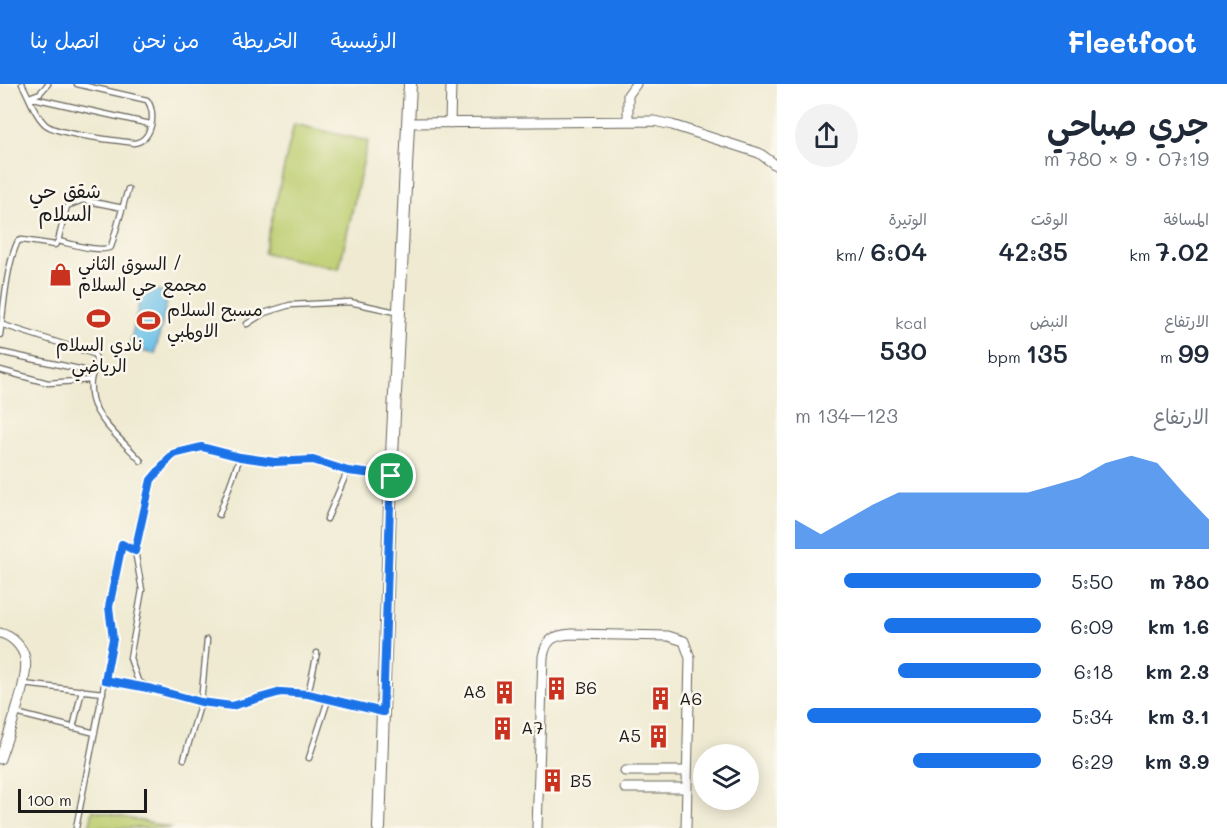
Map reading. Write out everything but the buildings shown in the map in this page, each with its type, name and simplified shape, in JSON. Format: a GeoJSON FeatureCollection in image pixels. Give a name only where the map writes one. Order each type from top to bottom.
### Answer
{"type":"FeatureCollection","features":[{"type":"Feature","properties":{"kind":"street"},"geometry":{"type":"LineString","coordinates":[[379,828],[391,476],[410,84]]}},
{"type":"Feature","properties":{"kind":"street"},"geometry":{"type":"LineString","coordinates":[[450,123],[451,84]]}},
{"type":"Feature","properties":{"kind":"street"},"geometry":{"type":"LineString","coordinates":[[628,121],[628,95],[636,84]]}},
{"type":"Feature","properties":{"kind":"street"},"geometry":{"type":"LineString","coordinates":[[409,123],[654,121],[759,153],[777,166]]}},
{"type":"Feature","properties":{"kind":"street"},"geometry":{"type":"LineString","coordinates":[[0,633],[19,644],[26,660],[16,713],[0,759]]}},
{"type":"Feature","properties":{"kind":"street"},"geometry":{"type":"LineString","coordinates":[[537,828],[543,657],[545,644],[560,634],[668,636],[684,641],[690,658],[686,828]]}},
{"type":"Feature","properties":{"kind":"street"},"geometry":{"type":"LineString","coordinates":[[625,771],[687,771]]}},
{"type":"Feature","properties":{"kind":"street"},"geometry":{"type":"LineString","coordinates":[[625,788],[687,788]]}},
{"type":"Feature","properties":{"kind":"lane"},"geometry":{"type":"LineString","coordinates":[[22,84],[47,126],[138,143],[147,136],[152,107],[147,100],[77,84]]}},
{"type":"Feature","properties":{"kind":"lane"},"geometry":{"type":"LineString","coordinates":[[29,97],[40,93],[48,84]]}},
{"type":"Feature","properties":{"kind":"lane"},"geometry":{"type":"LineString","coordinates":[[29,97],[150,124]]}},
{"type":"Feature","properties":{"kind":"lane"},"geometry":{"type":"LineString","coordinates":[[0,335],[7,288],[18,241],[51,246],[58,242],[107,249],[111,247],[114,240],[128,189]]}},
{"type":"Feature","properties":{"kind":"lane"},"geometry":{"type":"LineString","coordinates":[[58,242],[65,211],[71,203],[83,200],[123,208]]}},
{"type":"Feature","properties":{"kind":"lane"},"geometry":{"type":"LineString","coordinates":[[0,286],[7,288]]}},
{"type":"Feature","properties":{"kind":"lane"},"geometry":{"type":"LineString","coordinates":[[247,324],[264,313],[290,305],[350,302],[399,313]]}},
{"type":"Feature","properties":{"kind":"lane"},"geometry":{"type":"LineString","coordinates":[[1,324],[88,350],[97,357],[91,380],[96,411],[141,461]]}},
{"type":"Feature","properties":{"kind":"lane"},"geometry":{"type":"LineString","coordinates":[[0,352],[93,372]]}},
{"type":"Feature","properties":{"kind":"lane"},"geometry":{"type":"LineString","coordinates":[[0,370],[48,383],[91,380]]}},
{"type":"Feature","properties":{"kind":"lane"},"geometry":{"type":"LineString","coordinates":[[153,689],[138,681],[130,658],[142,590],[135,551],[151,480],[173,454],[202,447],[240,457],[275,462],[313,460],[348,471],[391,476]]}},
{"type":"Feature","properties":{"kind":"lane"},"geometry":{"type":"LineString","coordinates":[[219,515],[240,457]]}},
{"type":"Feature","properties":{"kind":"lane"},"geometry":{"type":"LineString","coordinates":[[327,519],[348,471]]}},
{"type":"Feature","properties":{"kind":"lane"},"geometry":{"type":"LineString","coordinates":[[76,828],[113,639],[109,607],[122,544],[135,551]]}},
{"type":"Feature","properties":{"kind":"lane"},"geometry":{"type":"LineString","coordinates":[[184,759],[201,702],[207,640]]}},
{"type":"Feature","properties":{"kind":"lane"},"geometry":{"type":"LineString","coordinates":[[308,694],[317,653]]}},
{"type":"Feature","properties":{"kind":"lane"},"geometry":{"type":"LineString","coordinates":[[105,680],[153,689],[201,702],[232,706],[281,692],[308,694],[383,712]]}},
{"type":"Feature","properties":{"kind":"lane"},"geometry":{"type":"LineString","coordinates":[[23,684],[103,693]]}},
{"type":"Feature","properties":{"kind":"lane"},"geometry":{"type":"LineString","coordinates":[[73,728],[82,690]]}},
{"type":"Feature","properties":{"kind":"lane"},"geometry":{"type":"LineString","coordinates":[[309,759],[328,700]]}},
{"type":"Feature","properties":{"kind":"lane"},"geometry":{"type":"LineString","coordinates":[[16,713],[94,733]]}},
{"type":"Feature","properties":{"kind":"green space"},"geometry":{"type":"Polygon","coordinates":[[[294,124],[368,141],[339,269],[264,253],[294,124]]]}},
{"type":"Feature","properties":{"kind":"green space"},"geometry":{"type":"Polygon","coordinates":[[[93,810],[172,828],[89,828],[93,810]]]}},
{"type":"Feature","properties":{"kind":"water","name":"مسبح السلام الاولمبي"},"geometry":{"type":"Polygon","coordinates":[[[143,287],[169,293],[155,354],[129,348],[143,287]]]}},
{"type":"Feature","properties":{"kind":"place","name":"السوق الثاني / مجمع حي السلام"},"geometry":{"type":"Point","coordinates":[60,274]}},
{"type":"Feature","properties":{"kind":"place","name":"نادي السلام الرياضي"},"geometry":{"type":"Point","coordinates":[99,319]}},
{"type":"Feature","properties":{"kind":"place","name":"مسبح السلام الاولمبي"},"geometry":{"type":"Point","coordinates":[149,320]}},
{"type":"Feature","properties":{"kind":"place","name":"B6"},"geometry":{"type":"Point","coordinates":[557,688]}},
{"type":"Feature","properties":{"kind":"place","name":"A8"},"geometry":{"type":"Point","coordinates":[504,692]}},
{"type":"Feature","properties":{"kind":"place","name":"A6"},"geometry":{"type":"Point","coordinates":[661,699]}},
{"type":"Feature","properties":{"kind":"place","name":"A7"},"geometry":{"type":"Point","coordinates":[503,728]}},
{"type":"Feature","properties":{"kind":"place","name":"A5"},"geometry":{"type":"Point","coordinates":[659,736]}},
{"type":"Feature","properties":{"kind":"place","name":"B5"},"geometry":{"type":"Point","coordinates":[552,781]}},
{"type":"Feature","properties":{"kind":"district","name":"شقق حي السلام"},"geometry":{"type":"Point","coordinates":[65,202]}},
{"type":"Feature","properties":{"kind":"route"},"geometry":{"type":"LineString","coordinates":[[202,447],[240,457],[275,462],[313,460],[348,471],[391,476],[383,712],[308,694],[281,692],[232,706],[201,702],[153,689],[105,680],[113,639],[109,607],[122,544],[135,551],[151,480],[173,454],[202,447]]}}]}
